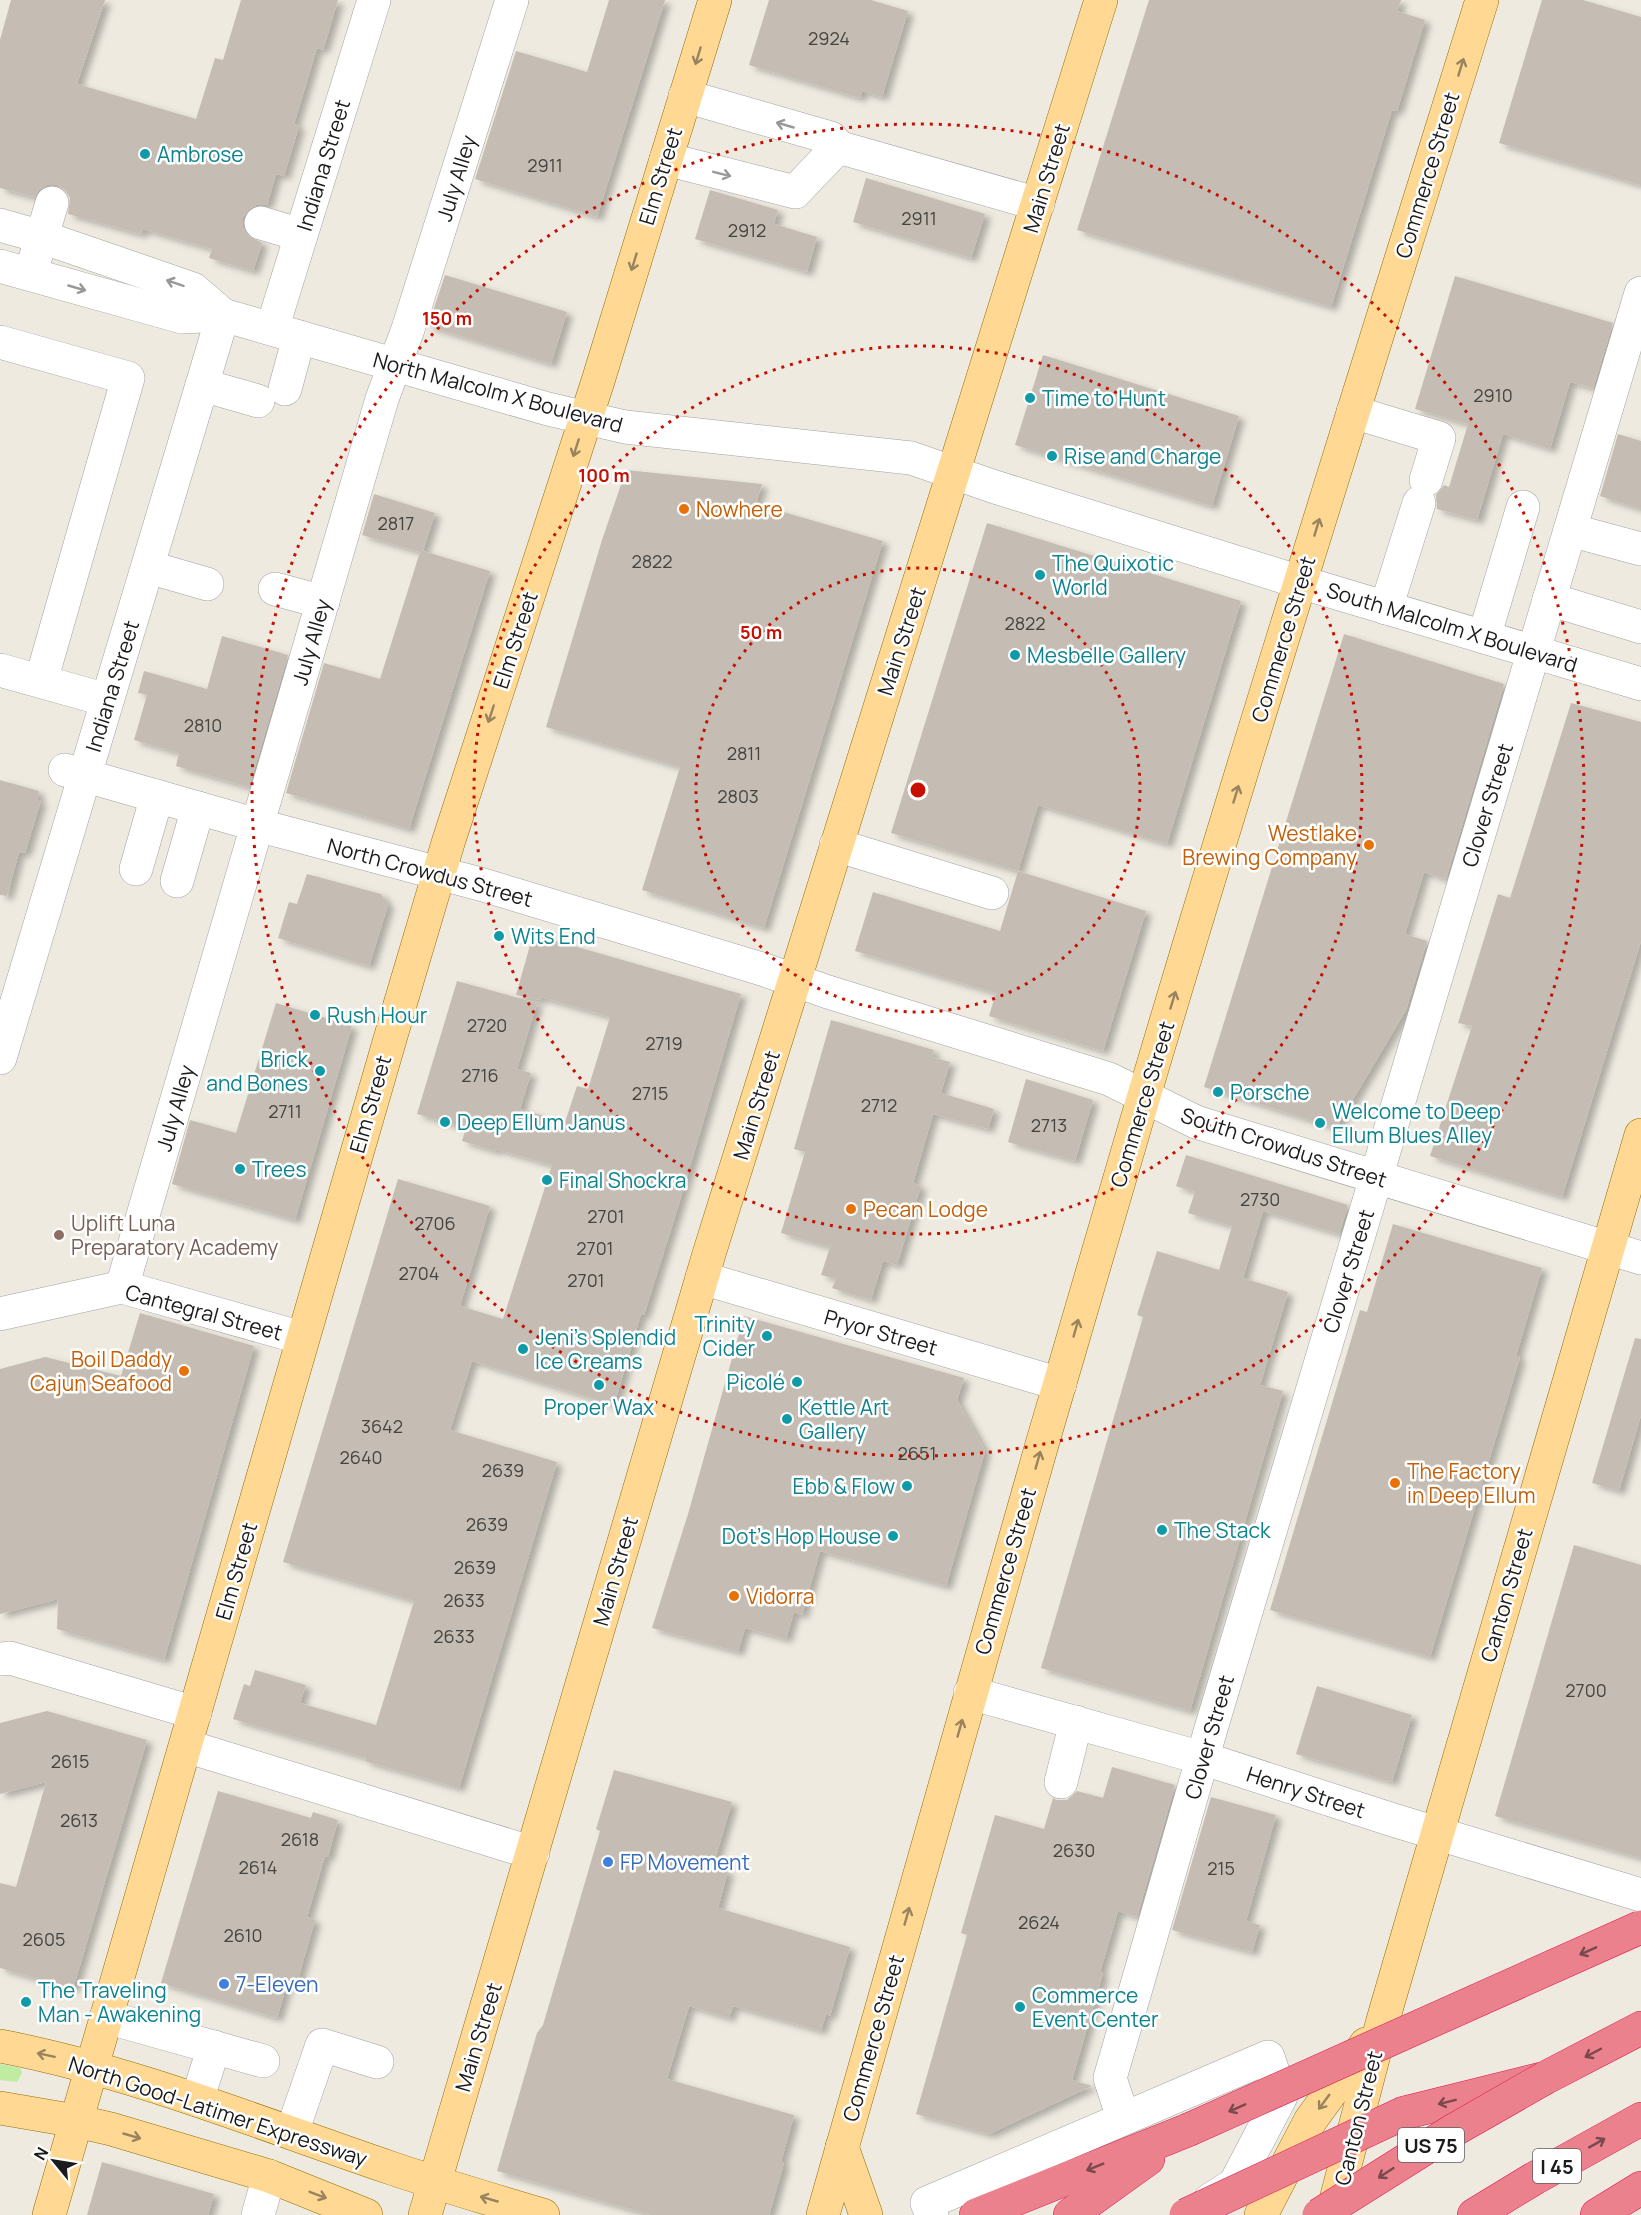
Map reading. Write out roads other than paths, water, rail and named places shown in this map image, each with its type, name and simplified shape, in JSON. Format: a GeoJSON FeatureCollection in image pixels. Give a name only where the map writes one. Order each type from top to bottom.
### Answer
{"type":"FeatureCollection","features":[{"type":"Feature","properties":{"kind":"highway"},"geometry":{"type":"LineString","coordinates":[[976,2215],[1188,2130],[1641,1928]]}},
{"type":"Feature","properties":{"kind":"highway","name":"US 75"},"geometry":{"type":"LineString","coordinates":[[1319,2215],[1454,2130],[1545,2078],[1641,2028]]}},
{"type":"Feature","properties":{"kind":"highway"},"geometry":{"type":"LineString","coordinates":[[1187,2215],[1404,2112],[1545,2078]]}},
{"type":"Feature","properties":{"kind":"highway","name":"I 45"},"geometry":{"type":"LineString","coordinates":[[1474,2215],[1641,2119]]}},
{"type":"Feature","properties":{"kind":"highway"},"geometry":{"type":"LineString","coordinates":[[1070,2215],[1188,2130]]}},
{"type":"Feature","properties":{"kind":"highway"},"geometry":{"type":"LineString","coordinates":[[1597,2215],[1641,2188]]}},
{"type":"Feature","properties":{"kind":"main road","name":"Elm Street"},"geometry":{"type":"LineString","coordinates":[[49,2215],[302,1338],[439,874],[586,418],[715,0]]}},
{"type":"Feature","properties":{"kind":"main road","name":"Main Street"},"geometry":{"type":"LineString","coordinates":[[425,2215],[702,1278],[1101,0]]}},
{"type":"Feature","properties":{"kind":"main road","name":"Commerce Street"},"geometry":{"type":"LineString","coordinates":[[823,2215],[970,1693],[1144,1096],[1300,582],[1482,0]]}},
{"type":"Feature","properties":{"kind":"main road","name":"Canton Street"},"geometry":{"type":"LineString","coordinates":[[1332,2215],[1383,2020],[1436,1833],[1641,1135]]}},
{"type":"Feature","properties":{"kind":"main road","name":"Canton Street"},"geometry":{"type":"LineString","coordinates":[[1261,2215],[1310,2121],[1383,2020]]}},
{"type":"Feature","properties":{"kind":"main road","name":"North Good-Latimer Expressway"},"geometry":{"type":"LineString","coordinates":[[0,2046],[92,2067],[197,2100],[435,2182],[543,2215]]}},
{"type":"Feature","properties":{"kind":"main road"},"geometry":{"type":"LineString","coordinates":[[0,2108],[76,2121],[269,2176],[366,2215]]}},
{"type":"Feature","properties":{"kind":"main road"},"geometry":{"type":"LineString","coordinates":[[842,2147],[866,2215]]}},
{"type":"Feature","properties":{"kind":"street","name":"Indiana Street"},"geometry":{"type":"LineString","coordinates":[[202,385],[272,395],[301,235],[374,0]]}},
{"type":"Feature","properties":{"kind":"street","name":"July Alley"},"geometry":{"type":"LineString","coordinates":[[123,1287],[382,399],[408,329],[512,0]]}},
{"type":"Feature","properties":{"kind":"street"},"geometry":{"type":"LineString","coordinates":[[685,96],[831,138],[838,147],[1038,204]]}},
{"type":"Feature","properties":{"kind":"street"},"geometry":{"type":"LineString","coordinates":[[666,159],[795,192],[838,147]]}},
{"type":"Feature","properties":{"kind":"street"},"geometry":{"type":"LineString","coordinates":[[15,270],[42,237],[52,203]]}},
{"type":"Feature","properties":{"kind":"street"},"geometry":{"type":"LineString","coordinates":[[261,224],[301,235]]}},
{"type":"Feature","properties":{"kind":"street","name":"North Malcolm X Boulevard"},"geometry":{"type":"LineString","coordinates":[[0,225],[42,237],[193,289],[223,315]]}},
{"type":"Feature","properties":{"kind":"street","name":"North Malcolm X Boulevard"},"geometry":{"type":"LineString","coordinates":[[15,270],[182,317],[223,315],[548,409],[625,427],[911,458],[954,473]]}},
{"type":"Feature","properties":{"kind":"street","name":"Clover Street"},"geometry":{"type":"LineString","coordinates":[[1123,2118],[1110,2078],[1202,1758],[1641,293]]}},
{"type":"Feature","properties":{"kind":"street","name":"Indiana Street"},"geometry":{"type":"LineString","coordinates":[[0,1058],[75,773],[107,700],[223,315]]}},
{"type":"Feature","properties":{"kind":"street"},"geometry":{"type":"LineString","coordinates":[[0,342],[128,378],[41,681]]}},
{"type":"Feature","properties":{"kind":"street"},"geometry":{"type":"LineString","coordinates":[[1353,412],[1439,438],[1386,608]]}},
{"type":"Feature","properties":{"kind":"street","name":"South Malcolm X Boulevard"},"geometry":{"type":"LineString","coordinates":[[954,473],[1300,582],[1641,684]]}},
{"type":"Feature","properties":{"kind":"street"},"geometry":{"type":"LineString","coordinates":[[1484,637],[1523,507]]}},
{"type":"Feature","properties":{"kind":"street"},"geometry":{"type":"LineString","coordinates":[[1570,530],[1641,549]]}},
{"type":"Feature","properties":{"kind":"street"},"geometry":{"type":"LineString","coordinates":[[147,567],[207,584]]}},
{"type":"Feature","properties":{"kind":"street"},"geometry":{"type":"LineString","coordinates":[[275,589],[323,602]]}},
{"type":"Feature","properties":{"kind":"street"},"geometry":{"type":"LineString","coordinates":[[1549,599],[1641,627]]}},
{"type":"Feature","properties":{"kind":"street"},"geometry":{"type":"LineString","coordinates":[[0,670],[107,700]]}},
{"type":"Feature","properties":{"kind":"street","name":"North Crowdus Street"},"geometry":{"type":"LineString","coordinates":[[75,773],[480,884],[794,979]]}},
{"type":"Feature","properties":{"kind":"street"},"geometry":{"type":"LineString","coordinates":[[136,869],[157,796]]}},
{"type":"Feature","properties":{"kind":"street"},"geometry":{"type":"LineString","coordinates":[[177,880],[198,808]]}},
{"type":"Feature","properties":{"kind":"street"},"geometry":{"type":"LineString","coordinates":[[836,845],[992,892]]}},
{"type":"Feature","properties":{"kind":"street","name":"South Crowdus Street"},"geometry":{"type":"LineString","coordinates":[[794,979],[828,992],[1101,1076],[1196,1122],[1641,1258]]}},
{"type":"Feature","properties":{"kind":"street","name":"Pryor Street"},"geometry":{"type":"LineString","coordinates":[[702,1278],[1060,1384]]}},
{"type":"Feature","properties":{"kind":"street","name":"Cantegral Street"},"geometry":{"type":"LineString","coordinates":[[1,1302],[74,1283],[123,1287],[302,1338]]}},
{"type":"Feature","properties":{"kind":"street"},"geometry":{"type":"LineString","coordinates":[[0,1659],[10,1658],[195,1713]]}},
{"type":"Feature","properties":{"kind":"street","name":"Henry Street"},"geometry":{"type":"LineString","coordinates":[[970,1693],[1202,1758],[1436,1833],[1641,1895]]}},
{"type":"Feature","properties":{"kind":"street"},"geometry":{"type":"LineString","coordinates":[[1061,1782],[1076,1722]]}},
{"type":"Feature","properties":{"kind":"street"},"geometry":{"type":"LineString","coordinates":[[186,1746],[532,1852]]}},
{"type":"Feature","properties":{"kind":"street"},"geometry":{"type":"LineString","coordinates":[[106,2017],[264,2061]]}},
{"type":"Feature","properties":{"kind":"street"},"geometry":{"type":"LineString","coordinates":[[292,2132],[322,2045],[377,2062]]}},
{"type":"Feature","properties":{"kind":"street"},"geometry":{"type":"LineString","coordinates":[[197,2100],[214,2047]]}},
{"type":"Feature","properties":{"kind":"street"},"geometry":{"type":"LineString","coordinates":[[932,2215],[927,2203],[1268,2057],[1281,2096],[1235,2184],[1187,2215]]}},
{"type":"Feature","properties":{"kind":"street"},"geometry":{"type":"LineString","coordinates":[[258,2215],[269,2176]]}},
{"type":"Feature","properties":{"kind":"place","name":"Ambrose"},"geometry":{"type":"Point","coordinates":[145,154]}},
{"type":"Feature","properties":{"kind":"place","name":"Time to Hunt"},"geometry":{"type":"Point","coordinates":[1030,398]}},
{"type":"Feature","properties":{"kind":"place","name":"Rise and Charge"},"geometry":{"type":"Point","coordinates":[1052,456]}},
{"type":"Feature","properties":{"kind":"place","name":"Nowhere"},"geometry":{"type":"Point","coordinates":[684,509]}},
{"type":"Feature","properties":{"kind":"place","name":"The Quixotic World"},"geometry":{"type":"Point","coordinates":[1040,575]}},
{"type":"Feature","properties":{"kind":"place","name":"Mesbelle Gallery"},"geometry":{"type":"Point","coordinates":[1015,655]}},
{"type":"Feature","properties":{"kind":"place","name":"Westlake Brewing Company"},"geometry":{"type":"Point","coordinates":[1369,845]}},
{"type":"Feature","properties":{"kind":"place","name":"Wits End"},"geometry":{"type":"Point","coordinates":[499,936]}},
{"type":"Feature","properties":{"kind":"place","name":"Rush Hour"},"geometry":{"type":"Point","coordinates":[315,1015]}},
{"type":"Feature","properties":{"kind":"place","name":"Brick and Bones"},"geometry":{"type":"Point","coordinates":[320,1071]}},
{"type":"Feature","properties":{"kind":"place","name":"Porsche"},"geometry":{"type":"Point","coordinates":[1218,1092]}},
{"type":"Feature","properties":{"kind":"place","name":"Deep Ellum Janus"},"geometry":{"type":"Point","coordinates":[445,1122]}},
{"type":"Feature","properties":{"kind":"place","name":"Welcome to Deep Ellum Blues Alley"},"geometry":{"type":"Point","coordinates":[1320,1123]}},
{"type":"Feature","properties":{"kind":"place","name":"Trees"},"geometry":{"type":"Point","coordinates":[240,1169]}},
{"type":"Feature","properties":{"kind":"place","name":"Final Shockra"},"geometry":{"type":"Point","coordinates":[547,1180]}},
{"type":"Feature","properties":{"kind":"place","name":"Pecan Lodge"},"geometry":{"type":"Point","coordinates":[851,1209]}},
{"type":"Feature","properties":{"kind":"place","name":"Uplift Luna Preparatory Academy"},"geometry":{"type":"Point","coordinates":[59,1235]}},
{"type":"Feature","properties":{"kind":"place","name":"Trinity Cider"},"geometry":{"type":"Point","coordinates":[767,1336]}},
{"type":"Feature","properties":{"kind":"place","name":"Jeni's Splendid Ice Creams"},"geometry":{"type":"Point","coordinates":[523,1349]}},
{"type":"Feature","properties":{"kind":"place","name":"Boil Daddy Cajun Seafood"},"geometry":{"type":"Point","coordinates":[184,1371]}},
{"type":"Feature","properties":{"kind":"place","name":"Picolé"},"geometry":{"type":"Point","coordinates":[797,1382]}},
{"type":"Feature","properties":{"kind":"place","name":"Proper Wax"},"geometry":{"type":"Point","coordinates":[599,1385]}},
{"type":"Feature","properties":{"kind":"place","name":"Kettle Art Gallery"},"geometry":{"type":"Point","coordinates":[787,1419]}},
{"type":"Feature","properties":{"kind":"place","name":"The Factory in Deep Ellum"},"geometry":{"type":"Point","coordinates":[1395,1483]}},
{"type":"Feature","properties":{"kind":"place","name":"Ebb & Flow"},"geometry":{"type":"Point","coordinates":[907,1486]}},
{"type":"Feature","properties":{"kind":"place","name":"The Stack"},"geometry":{"type":"Point","coordinates":[1162,1530]}},
{"type":"Feature","properties":{"kind":"place","name":"Dot's Hop House"},"geometry":{"type":"Point","coordinates":[893,1536]}},
{"type":"Feature","properties":{"kind":"place","name":"Vidorra"},"geometry":{"type":"Point","coordinates":[734,1596]}},
{"type":"Feature","properties":{"kind":"place","name":"FP Movement"},"geometry":{"type":"Point","coordinates":[608,1862]}},
{"type":"Feature","properties":{"kind":"place","name":"7-Eleven"},"geometry":{"type":"Point","coordinates":[224,1984]}},
{"type":"Feature","properties":{"kind":"place","name":"The Traveling Man - Awakening"},"geometry":{"type":"Point","coordinates":[26,2002]}},
{"type":"Feature","properties":{"kind":"place","name":"Commerce Event Center"},"geometry":{"type":"Point","coordinates":[1020,2007]}}]}
